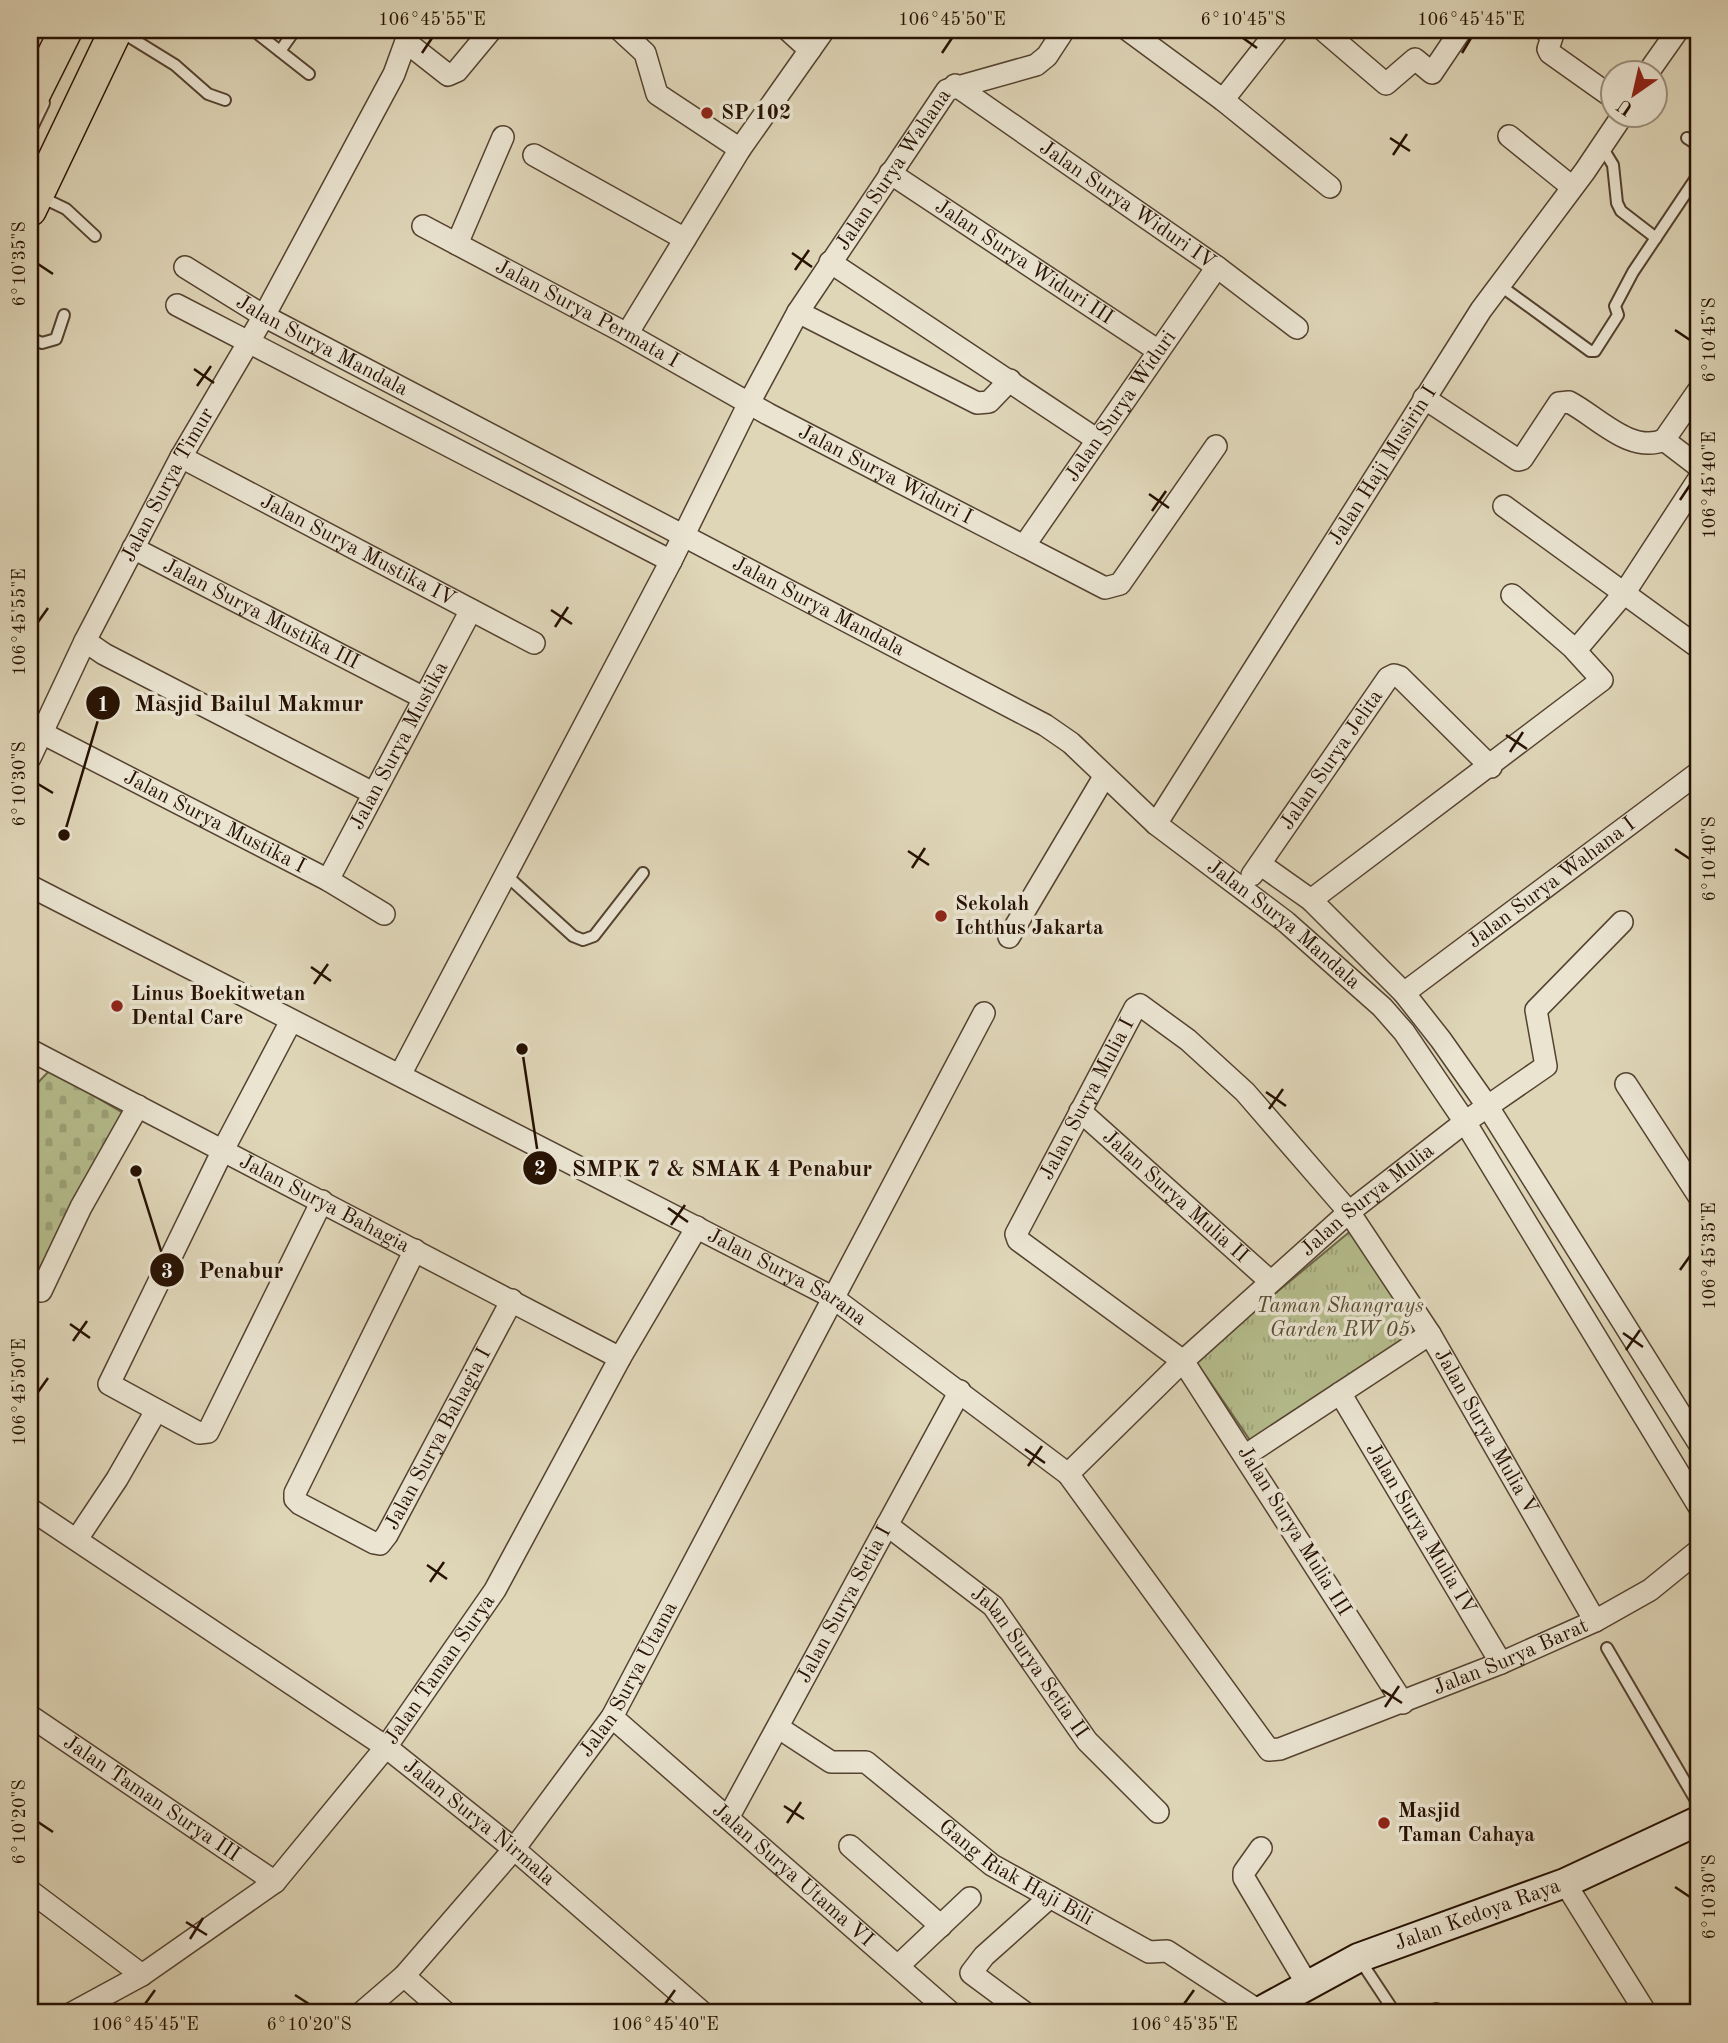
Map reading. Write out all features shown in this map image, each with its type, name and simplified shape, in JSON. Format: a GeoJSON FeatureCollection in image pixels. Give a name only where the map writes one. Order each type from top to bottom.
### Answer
{"type":"FeatureCollection","features":[{"type":"Feature","properties":{"kind":"main road"},"geometry":{"type":"LineString","coordinates":[[41,94],[66,30]]}},
{"type":"Feature","properties":{"kind":"main road"},"geometry":{"type":"LineString","coordinates":[[34,202],[117,30]]}},
{"type":"Feature","properties":{"kind":"street"},"geometry":{"type":"LineString","coordinates":[[409,33],[448,75],[457,71],[491,30]]}},
{"type":"Feature","properties":{"kind":"street"},"geometry":{"type":"LineString","coordinates":[[620,30],[645,53],[657,94],[740,149]]}},
{"type":"Feature","properties":{"kind":"street"},"geometry":{"type":"LineString","coordinates":[[788,30],[810,50]]}},
{"type":"Feature","properties":{"kind":"street"},"geometry":{"type":"LineString","coordinates":[[627,334],[740,149],[824,30]]}},
{"type":"Feature","properties":{"kind":"street","name":"Jalan Surya Wahana"},"geometry":{"type":"LineString","coordinates":[[749,403],[798,312],[947,90],[955,85],[1036,65],[1047,56],[1064,30]]}},
{"type":"Feature","properties":{"kind":"street"},"geometry":{"type":"LineString","coordinates":[[1128,30],[1223,100],[1330,187]]}},
{"type":"Feature","properties":{"kind":"street"},"geometry":{"type":"LineString","coordinates":[[1223,100],[1278,30]]}},
{"type":"Feature","properties":{"kind":"street"},"geometry":{"type":"LineString","coordinates":[[1323,30],[1386,84],[1415,59],[1432,72],[1461,30]]}},
{"type":"Feature","properties":{"kind":"street"},"geometry":{"type":"LineString","coordinates":[[1545,30],[1552,37],[1548,49],[1550,53],[1598,87]]}},
{"type":"Feature","properties":{"kind":"street"},"geometry":{"type":"LineString","coordinates":[[1657,60],[1678,30]]}},
{"type":"Feature","properties":{"kind":"street","name":"Jalan Surya Timur"},"geometry":{"type":"LineString","coordinates":[[30,758],[85,641],[180,457],[264,316],[394,74],[409,33]]}},
{"type":"Feature","properties":{"kind":"street","name":"Jalan Surya Widuri IV"},"geometry":{"type":"LineString","coordinates":[[955,85],[1217,267],[1297,328]]}},
{"type":"Feature","properties":{"kind":"street","name":"Jalan Haji Musirin I"},"geometry":{"type":"LineString","coordinates":[[1156,824],[1498,285],[1613,130]]}},
{"type":"Feature","properties":{"kind":"street"},"geometry":{"type":"LineString","coordinates":[[1509,136],[1572,187]]}},
{"type":"Feature","properties":{"kind":"street"},"geometry":{"type":"LineString","coordinates":[[457,244],[503,137]]}},
{"type":"Feature","properties":{"kind":"street"},"geometry":{"type":"LineString","coordinates":[[534,155],[685,239]]}},
{"type":"Feature","properties":{"kind":"street","name":"Jalan Surya Widuri III"},"geometry":{"type":"LineString","coordinates":[[890,173],[1157,350]]}},
{"type":"Feature","properties":{"kind":"street","name":"Jalan Surya Permata I"},"geometry":{"type":"LineString","coordinates":[[423,226],[627,334],[749,403]]}},
{"type":"Feature","properties":{"kind":"street"},"geometry":{"type":"LineString","coordinates":[[830,262],[1096,439]]}},
{"type":"Feature","properties":{"kind":"street","name":"Jalan Surya Mandala"},"geometry":{"type":"LineString","coordinates":[[185,267],[264,316],[685,534],[1045,725],[1071,743],[1156,824],[1243,888],[1382,1007],[1424,1060],[1465,1122],[1698,1504]]}},
{"type":"Feature","properties":{"kind":"street","name":"Jalan Surya Widuri"},"geometry":{"type":"LineString","coordinates":[[1024,546],[1157,350],[1217,267]]}},
{"type":"Feature","properties":{"kind":"street","name":"Jalan Surya Mandala"},"geometry":{"type":"LineString","coordinates":[[177,305],[671,561]]}},
{"type":"Feature","properties":{"kind":"street"},"geometry":{"type":"LineString","coordinates":[[798,312],[977,403],[989,402],[1010,380]]}},
{"type":"Feature","properties":{"kind":"street"},"geometry":{"type":"LineString","coordinates":[[1424,398],[1520,460],[1561,402],[1572,403],[1636,443],[1651,446],[1664,440],[1698,391]]}},
{"type":"Feature","properties":{"kind":"street"},"geometry":{"type":"LineString","coordinates":[[400,1075],[671,561],[749,403]]}},
{"type":"Feature","properties":{"kind":"street","name":"Jalan Surya Widuri I"},"geometry":{"type":"LineString","coordinates":[[749,403],[1105,588],[1120,584],[1216,446]]}},
{"type":"Feature","properties":{"kind":"street"},"geometry":{"type":"LineString","coordinates":[[428,434],[442,408]]}},
{"type":"Feature","properties":{"kind":"street"},"geometry":{"type":"LineString","coordinates":[[1664,440],[1698,466]]}},
{"type":"Feature","properties":{"kind":"street","name":"Jalan Surya Mustika IV"},"geometry":{"type":"LineString","coordinates":[[180,457],[534,643]]}},
{"type":"Feature","properties":{"kind":"street"},"geometry":{"type":"LineString","coordinates":[[1576,650],[1625,592],[1697,486]]}},
{"type":"Feature","properties":{"kind":"street"},"geometry":{"type":"LineString","coordinates":[[1504,506],[1698,647]]}},
{"type":"Feature","properties":{"kind":"street","name":"Jalan Surya Mustika III"},"geometry":{"type":"LineString","coordinates":[[133,548],[424,698]]}},
{"type":"Feature","properties":{"kind":"street"},"geometry":{"type":"LineString","coordinates":[[1311,900],[1491,767],[1602,680],[1576,650],[1512,595]]}},
{"type":"Feature","properties":{"kind":"street","name":"Jalan Surya Mustika"},"geometry":{"type":"LineString","coordinates":[[328,880],[471,610]]}},
{"type":"Feature","properties":{"kind":"street"},"geometry":{"type":"LineString","coordinates":[[85,641],[104,654],[373,793]]}},
{"type":"Feature","properties":{"kind":"street","name":"Jalan Surya Jelita"},"geometry":{"type":"LineString","coordinates":[[1243,888],[1388,678],[1394,674],[1491,767]]}},
{"type":"Feature","properties":{"kind":"street","name":"Jalan Surya Mustika I"},"geometry":{"type":"LineString","coordinates":[[42,733],[328,880],[384,914]]}},
{"type":"Feature","properties":{"kind":"street","name":"Jalan Surya Wahana I"},"geometry":{"type":"LineString","coordinates":[[1404,993],[1698,773]]}},
{"type":"Feature","properties":{"kind":"street"},"geometry":{"type":"LineString","coordinates":[[1009,937],[1104,777]]}},
{"type":"Feature","properties":{"kind":"street","name":"Jalan Surya Mandala"},"geometry":{"type":"LineString","coordinates":[[1260,864],[1311,900],[1404,993],[1488,1107],[1698,1442]]}},
{"type":"Feature","properties":{"kind":"street","name":"Jalan Surya Sarana"},"geometry":{"type":"LineString","coordinates":[[30,886],[832,1297],[1068,1474],[1269,1750]]}},
{"type":"Feature","properties":{"kind":"street","name":"Jalan Surya Mulia"},"geometry":{"type":"LineString","coordinates":[[1068,1474],[1183,1361],[1349,1212],[1465,1122],[1546,1066],[1536,1010],[1622,922]]}},
{"type":"Feature","properties":{"kind":"street","name":"Jalan Surya Mulia I"},"geometry":{"type":"LineString","coordinates":[[1183,1361],[1018,1240],[1016,1234],[1135,1008],[1140,1005],[1147,1007],[1245,1092],[1349,1212]]}},
{"type":"Feature","properties":{"kind":"street","name":"Jalan Surya Utama"},"geometry":{"type":"LineString","coordinates":[[361,2013],[404,1976],[514,1850],[612,1717],[984,1013]]}},
{"type":"Feature","properties":{"kind":"street"},"geometry":{"type":"LineString","coordinates":[[291,1021],[223,1150],[110,1376],[109,1384],[199,1433],[208,1432],[322,1201]]}},
{"type":"Feature","properties":{"kind":"street","name":"Jalan Surya Bahagia"},"geometry":{"type":"LineString","coordinates":[[30,1050],[620,1358]]}},
{"type":"Feature","properties":{"kind":"street"},"geometry":{"type":"LineString","coordinates":[[1626,1084],[1698,1195]]}},
{"type":"Feature","properties":{"kind":"street"},"geometry":{"type":"LineString","coordinates":[[41,1291],[81,1207],[138,1106]]}},
{"type":"Feature","properties":{"kind":"street","name":"Jalan Surya Mulia II"},"geometry":{"type":"LineString","coordinates":[[1080,1111],[1270,1281]]}},
{"type":"Feature","properties":{"kind":"street","name":"Jalan Surya Mulia V"},"geometry":{"type":"LineString","coordinates":[[1349,1212],[1430,1334],[1595,1621]]}},
{"type":"Feature","properties":{"kind":"street","name":"Jalan Taman Surya"},"geometry":{"type":"LineString","coordinates":[[72,2013],[142,1975],[275,1882],[386,1747],[495,1590],[620,1358],[696,1227]]}},
{"type":"Feature","properties":{"kind":"street","name":"Jalan Surya Bahagia I"},"geometry":{"type":"LineString","coordinates":[[415,1250],[295,1493],[295,1499],[300,1504],[374,1543],[380,1544],[387,1535],[512,1300]]}},
{"type":"Feature","properties":{"kind":"street"},"geometry":{"type":"LineString","coordinates":[[1246,1455],[1430,1334]]}},
{"type":"Feature","properties":{"kind":"street","name":"Jalan Surya Mulia III"},"geometry":{"type":"LineString","coordinates":[[1183,1361],[1246,1455],[1403,1703]]}},
{"type":"Feature","properties":{"kind":"street","name":"Jalan Surya Setia I"},"geometry":{"type":"LineString","coordinates":[[728,1818],[960,1391]]}},
{"type":"Feature","properties":{"kind":"street","name":"Jalan Surya Mulia IV"},"geometry":{"type":"LineString","coordinates":[[1340,1393],[1502,1663]]}},
{"type":"Feature","properties":{"kind":"street"},"geometry":{"type":"LineString","coordinates":[[77,1539],[117,1479],[156,1411]]}},
{"type":"Feature","properties":{"kind":"street","name":"Jalan Surya Nirmala"},"geometry":{"type":"LineString","coordinates":[[30,1509],[386,1747],[514,1850],[703,2013]]}},
{"type":"Feature","properties":{"kind":"street","name":"Jalan Surya Setia II"},"geometry":{"type":"LineString","coordinates":[[887,1525],[993,1606],[1087,1741],[1158,1812]]}},
{"type":"Feature","properties":{"kind":"street","name":"Jalan Surya Barat"},"geometry":{"type":"LineString","coordinates":[[1269,1750],[1280,1749],[1403,1703],[1595,1621],[1650,1590],[1698,1551]]}},
{"type":"Feature","properties":{"kind":"street","name":"Jalan Taman Surya III"},"geometry":{"type":"LineString","coordinates":[[30,1716],[275,1882]]}},
{"type":"Feature","properties":{"kind":"street","name":"Jalan Surya Utama VI"},"geometry":{"type":"LineString","coordinates":[[612,1717],[951,2013]]}},
{"type":"Feature","properties":{"kind":"street","name":"Gang Riak Haji Bili"},"geometry":{"type":"LineString","coordinates":[[779,1728],[831,1762],[866,1762],[978,1855],[1149,1952],[1167,1951],[1257,2012]]}},
{"type":"Feature","properties":{"kind":"street","name":"Jalan Kedoya Raya"},"geometry":{"type":"LineString","coordinates":[[1257,2012],[1358,1958],[1565,1883],[1698,1821]]}},
{"type":"Feature","properties":{"kind":"street"},"geometry":{"type":"LineString","coordinates":[[850,1846],[941,1926]]}},
{"type":"Feature","properties":{"kind":"street"},"geometry":{"type":"LineString","coordinates":[[1261,1848],[1244,1872],[1244,1878],[1307,1984]]}},
{"type":"Feature","properties":{"kind":"street"},"geometry":{"type":"LineString","coordinates":[[1565,1883],[1646,2013]]}},
{"type":"Feature","properties":{"kind":"street"},"geometry":{"type":"LineString","coordinates":[[30,1891],[142,1975]]}},
{"type":"Feature","properties":{"kind":"street"},"geometry":{"type":"LineString","coordinates":[[1025,2013],[971,1973],[984,1956],[1050,1897]]}},
{"type":"Feature","properties":{"kind":"street"},"geometry":{"type":"LineString","coordinates":[[898,1966],[970,1898]]}},
{"type":"Feature","properties":{"kind":"street"},"geometry":{"type":"LineString","coordinates":[[404,1976],[446,2013]]}},
{"type":"Feature","properties":{"kind":"lane"},"geometry":{"type":"LineString","coordinates":[[117,30],[175,65],[208,94],[225,100]]}},
{"type":"Feature","properties":{"kind":"lane"},"geometry":{"type":"LineString","coordinates":[[253,30],[309,74]]}},
{"type":"Feature","properties":{"kind":"lane"},"geometry":{"type":"LineString","coordinates":[[279,51],[295,30]]}},
{"type":"Feature","properties":{"kind":"lane"},"geometry":{"type":"LineString","coordinates":[[30,132],[41,94]]}},
{"type":"Feature","properties":{"kind":"lane"},"geometry":{"type":"LineString","coordinates":[[1687,138],[1698,145]]}},
{"type":"Feature","properties":{"kind":"lane"},"geometry":{"type":"LineString","coordinates":[[1602,147],[1613,165],[1617,203],[1621,211],[1656,238]]}},
{"type":"Feature","properties":{"kind":"lane"},"geometry":{"type":"LineString","coordinates":[[1498,285],[1593,352],[1618,315],[1615,306],[1633,272],[1698,175]]}},
{"type":"Feature","properties":{"kind":"lane"},"geometry":{"type":"LineString","coordinates":[[34,202],[66,209],[95,236]]}},
{"type":"Feature","properties":{"kind":"lane"},"geometry":{"type":"LineString","coordinates":[[30,338],[42,343],[56,339],[64,315]]}},
{"type":"Feature","properties":{"kind":"lane"},"geometry":{"type":"LineString","coordinates":[[507,876],[573,936],[583,940],[594,936],[643,873]]}},
{"type":"Feature","properties":{"kind":"lane"},"geometry":{"type":"LineString","coordinates":[[1607,1648],[1698,1804]]}},
{"type":"Feature","properties":{"kind":"lane"},"geometry":{"type":"LineString","coordinates":[[1358,1958],[1395,2013]]}},
{"type":"Feature","properties":{"kind":"lane"},"geometry":{"type":"LineString","coordinates":[[1428,2013],[1436,2010],[1453,2013]]}},
{"type":"Feature","properties":{"kind":"green space"},"geometry":{"type":"Polygon","coordinates":[[[50,1070],[123,1113],[30,1286],[30,1091],[50,1070]]]}},
{"type":"Feature","properties":{"kind":"green space","name":"Taman Shangrays Garden RW 05"},"geometry":{"type":"Polygon","coordinates":[[[1353,1229],[1424,1334],[1254,1446],[1195,1360],[1353,1229]]]}},
{"type":"Feature","properties":{"kind":"place","name":"SP 102"},"geometry":{"type":"Point","coordinates":[707,113]}},
{"type":"Feature","properties":{"kind":"place","name":"Masjid Bailul Makmur"},"geometry":{"type":"Point","coordinates":[64,835]}},
{"type":"Feature","properties":{"kind":"place","name":"Sekolah Ichthus Jakarta"},"geometry":{"type":"Point","coordinates":[941,916]}},
{"type":"Feature","properties":{"kind":"place","name":"Linus Boekitwetan Dental Care"},"geometry":{"type":"Point","coordinates":[117,1006]}},
{"type":"Feature","properties":{"kind":"place","name":"SMPK 7 & SMAK 4 Penabur"},"geometry":{"type":"Point","coordinates":[522,1049]}},
{"type":"Feature","properties":{"kind":"place","name":"Penabur"},"geometry":{"type":"Point","coordinates":[136,1171]}},
{"type":"Feature","properties":{"kind":"place","name":"Masjid Taman Cahaya"},"geometry":{"type":"Point","coordinates":[1384,1823]}}]}
